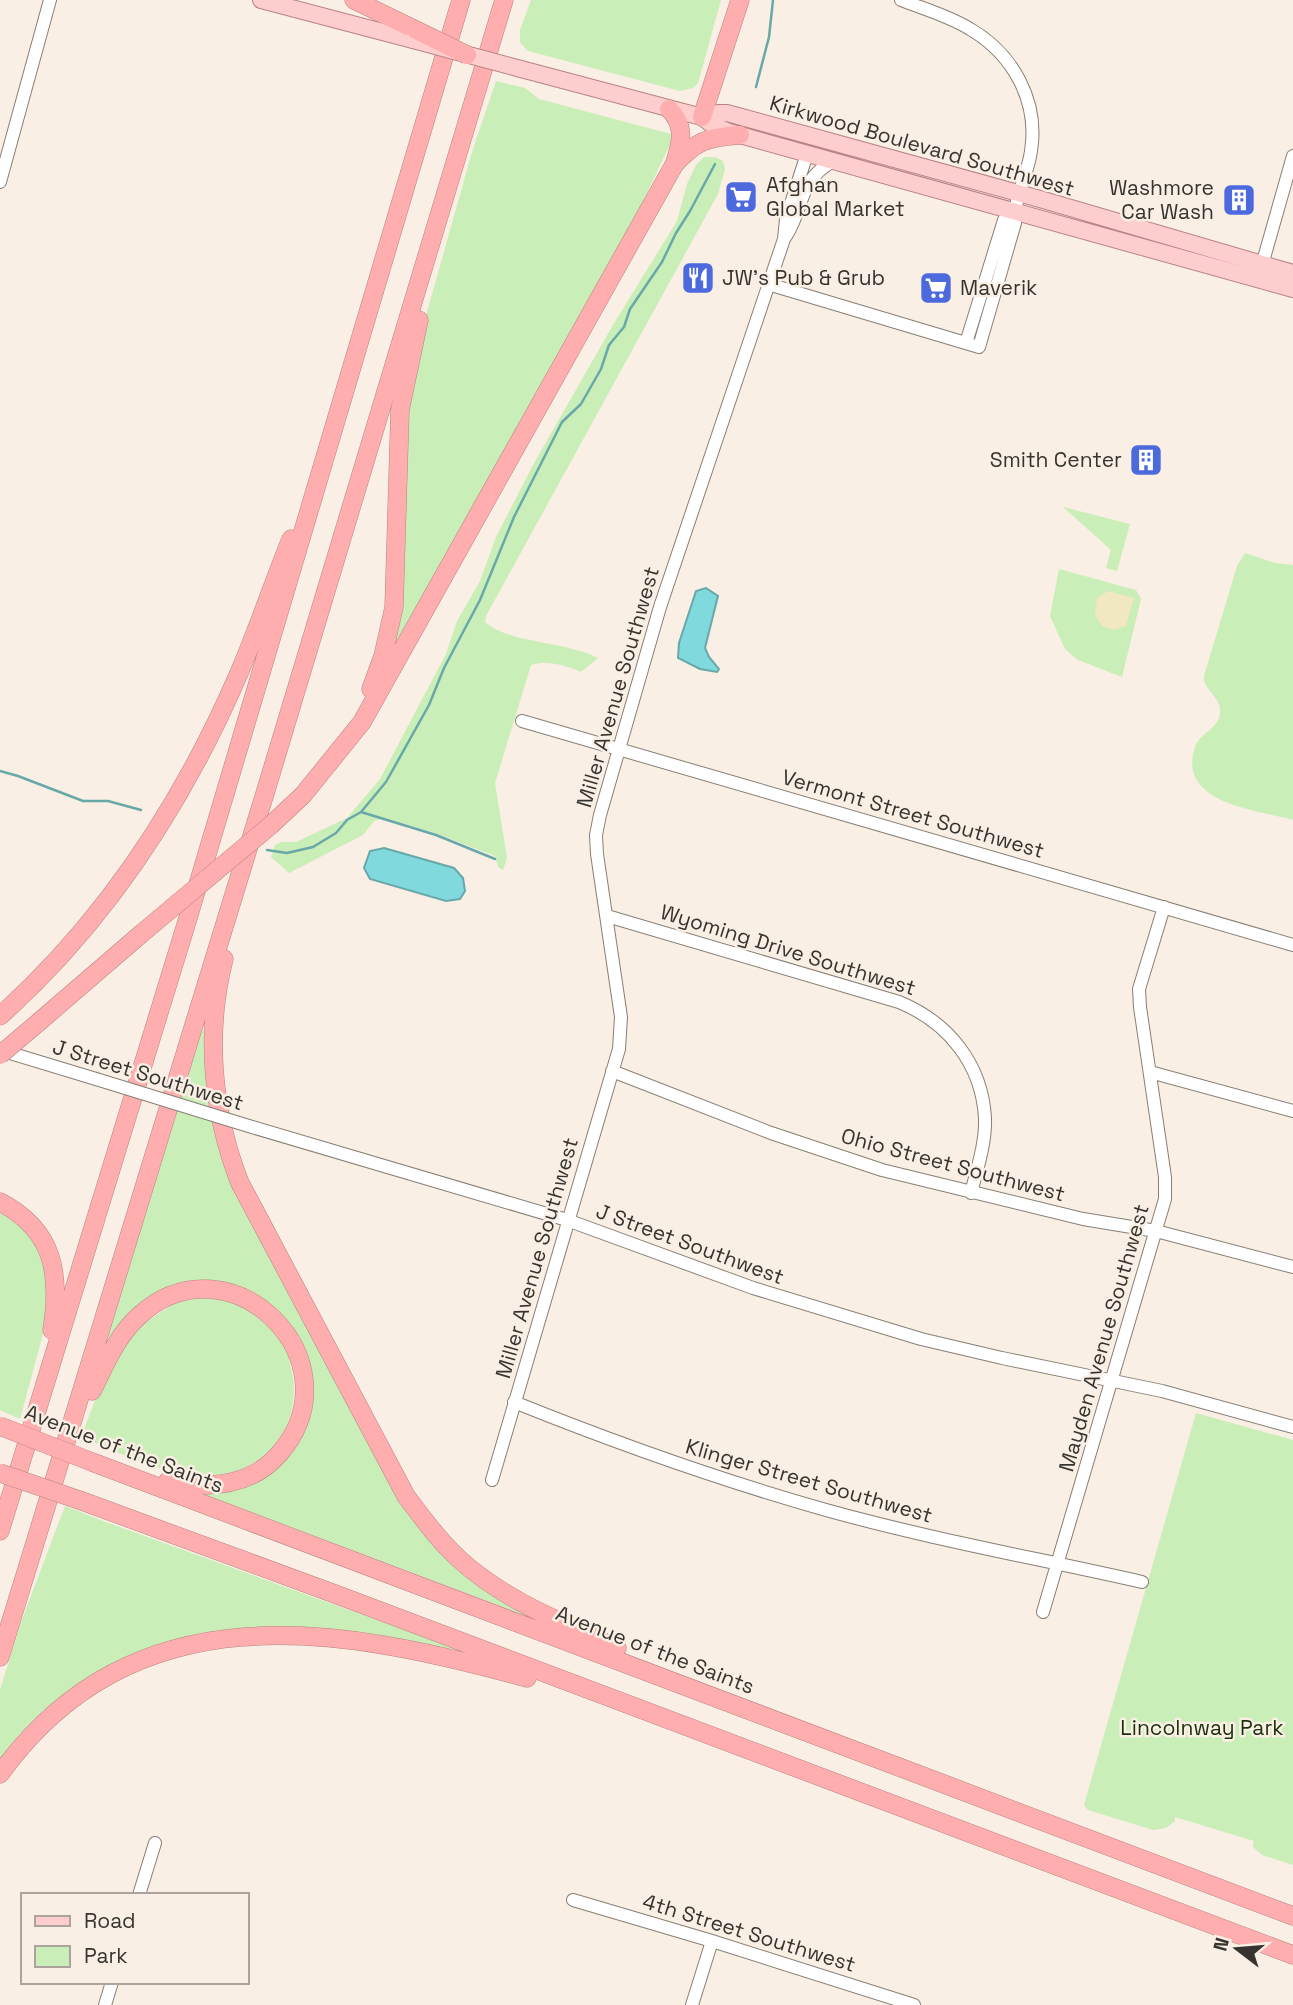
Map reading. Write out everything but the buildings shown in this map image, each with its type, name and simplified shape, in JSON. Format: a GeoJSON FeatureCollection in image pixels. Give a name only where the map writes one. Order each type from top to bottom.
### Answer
{"type":"FeatureCollection","features":[{"type":"Feature","properties":{"kind":"highway"},"geometry":{"type":"LineString","coordinates":[[354,0],[414,35],[467,55]]}},
{"type":"Feature","properties":{"kind":"highway"},"geometry":{"type":"LineString","coordinates":[[0,1531],[188,918],[461,0]]}},
{"type":"Feature","properties":{"kind":"highway"},"geometry":{"type":"LineString","coordinates":[[0,1657],[266,790],[504,0]]}},
{"type":"Feature","properties":{"kind":"highway"},"geometry":{"type":"LineString","coordinates":[[459,151],[517,0]]}},
{"type":"Feature","properties":{"kind":"highway"},"geometry":{"type":"LineString","coordinates":[[702,117],[730,0]]}},
{"type":"Feature","properties":{"kind":"highway"},"geometry":{"type":"LineString","coordinates":[[702,117],[740,0]]}},
{"type":"Feature","properties":{"kind":"highway"},"geometry":{"type":"LineString","coordinates":[[668,109],[678,119],[682,131],[674,166]]}},
{"type":"Feature","properties":{"kind":"highway"},"geometry":{"type":"LineString","coordinates":[[0,1053],[271,825],[303,795],[362,722],[674,166],[687,150],[706,139],[740,135]]}},
{"type":"Feature","properties":{"kind":"highway"},"geometry":{"type":"LineString","coordinates":[[349,737],[371,691],[383,656],[394,607],[400,410],[441,212]]}},
{"type":"Feature","properties":{"kind":"highway"},"geometry":{"type":"LineString","coordinates":[[3,1013],[49,970],[111,897],[149,844],[179,794],[213,731],[239,672],[331,438]]}},
{"type":"Feature","properties":{"kind":"highway"},"geometry":{"type":"LineString","coordinates":[[266,790],[222,964],[213,1028],[216,1096],[221,1124],[240,1183],[406,1496],[456,1556],[493,1585],[528,1606],[734,1703]]}},
{"type":"Feature","properties":{"kind":"highway"},"geometry":{"type":"LineString","coordinates":[[0,1202],[24,1217],[36,1230],[54,1268],[56,1306],[40,1401]]}},
{"type":"Feature","properties":{"kind":"highway"},"geometry":{"type":"LineString","coordinates":[[59,1469],[108,1357],[140,1315],[156,1304],[173,1295],[195,1290],[214,1290],[254,1302],[283,1327],[301,1362],[304,1402],[290,1441],[274,1460],[238,1482],[219,1485],[191,1486],[116,1471]]}},
{"type":"Feature","properties":{"kind":"highway","name":"Avenue of the Saints"},"geometry":{"type":"LineString","coordinates":[[0,1426],[1293,1916]]}},
{"type":"Feature","properties":{"kind":"highway"},"geometry":{"type":"LineString","coordinates":[[0,1473],[335,1594],[1293,1955]]}},
{"type":"Feature","properties":{"kind":"highway"},"geometry":{"type":"LineString","coordinates":[[0,1520],[10,1499]]}},
{"type":"Feature","properties":{"kind":"highway"},"geometry":{"type":"LineString","coordinates":[[0,1774],[27,1739],[54,1712],[105,1676],[161,1651],[239,1636],[303,1637],[385,1646],[494,1669],[626,1705]]}},
{"type":"Feature","properties":{"kind":"main road"},"geometry":{"type":"LineString","coordinates":[[261,0],[414,35]]}},
{"type":"Feature","properties":{"kind":"main road","name":"Kirkwood Boulevard Southwest"},"geometry":{"type":"LineString","coordinates":[[467,55],[702,117],[720,129],[1014,211],[1260,272],[1293,273]]}},
{"type":"Feature","properties":{"kind":"main road","name":"Kirkwood Boulevard Southwest"},"geometry":{"type":"LineString","coordinates":[[702,117],[727,113],[1020,194],[1260,272],[1293,289]]}},
{"type":"Feature","properties":{"kind":"main road"},"geometry":{"type":"LineString","coordinates":[[807,154],[819,146],[852,147]]}},
{"type":"Feature","properties":{"kind":"street"},"geometry":{"type":"LineString","coordinates":[[0,182],[50,0]]}},
{"type":"Feature","properties":{"kind":"street"},"geometry":{"type":"LineString","coordinates":[[768,285],[972,345],[1004,220],[1014,211],[1030,161],[1034,132],[1031,109],[1019,78],[1003,55],[981,36],[956,22],[901,0]]}},
{"type":"Feature","properties":{"kind":"street","name":"Miller Avenue Southwest"},"geometry":{"type":"LineString","coordinates":[[784,239],[786,219],[807,154]]}},
{"type":"Feature","properties":{"kind":"street"},"geometry":{"type":"LineString","coordinates":[[1260,272],[1287,196],[1293,156]]}},
{"type":"Feature","properties":{"kind":"street","name":"Miller Avenue Southwest"},"geometry":{"type":"LineString","coordinates":[[492,1480],[619,1049],[621,1025],[596,835],[618,749],[660,607],[784,239],[794,222],[809,180],[814,173],[833,161]]}},
{"type":"Feature","properties":{"kind":"street","name":"Vermont Street Southwest"},"geometry":{"type":"LineString","coordinates":[[522,721],[1293,945]]}},
{"type":"Feature","properties":{"kind":"street","name":"Mayden Avenue Southwest"},"geometry":{"type":"LineString","coordinates":[[1043,1612],[1165,1199],[1165,1177],[1139,989],[1164,907]]}},
{"type":"Feature","properties":{"kind":"street","name":"Wyoming Drive Southwest"},"geometry":{"type":"LineString","coordinates":[[607,916],[920,1010],[957,1043],[972,1068],[981,1092],[985,1119],[983,1144],[971,1193]]}},
{"type":"Feature","properties":{"kind":"street","name":"J Street Southwest"},"geometry":{"type":"LineString","coordinates":[[0,1053],[96,1079],[568,1220],[753,1289],[921,1339],[1199,1400],[1293,1427]]}},
{"type":"Feature","properties":{"kind":"street","name":"Ohio Street Southwest"},"geometry":{"type":"LineString","coordinates":[[612,1071],[683,1101],[883,1170],[1083,1219],[1156,1231],[1293,1267]]}},
{"type":"Feature","properties":{"kind":"street"},"geometry":{"type":"LineString","coordinates":[[1150,1072],[1293,1111]]}},
{"type":"Feature","properties":{"kind":"street","name":"Klinger Street Southwest"},"geometry":{"type":"LineString","coordinates":[[514,1402],[617,1443],[825,1510],[930,1536],[1142,1581]]}},
{"type":"Feature","properties":{"kind":"street"},"geometry":{"type":"LineString","coordinates":[[140,1893],[155,1843]]}},
{"type":"Feature","properties":{"kind":"street","name":"4th Street Southwest"},"geometry":{"type":"LineString","coordinates":[[573,1900],[914,2005]]}},
{"type":"Feature","properties":{"kind":"street"},"geometry":{"type":"LineString","coordinates":[[692,2005],[712,1941]]}},
{"type":"Feature","properties":{"kind":"street"},"geometry":{"type":"LineString","coordinates":[[105,2005],[111,1984]]}},
{"type":"Feature","properties":{"kind":"green space"},"geometry":{"type":"Polygon","coordinates":[[[531,0],[721,0],[698,83],[693,88],[680,91],[528,51],[520,42],[520,30],[531,0]]]}},
{"type":"Feature","properties":{"kind":"green space"},"geometry":{"type":"Polygon","coordinates":[[[496,81],[525,88],[539,99],[671,134],[673,138],[628,233],[392,652],[405,434],[420,337],[472,152],[496,81]]]}},
{"type":"Feature","properties":{"kind":"green space"},"geometry":{"type":"Polygon","coordinates":[[[704,157],[715,157],[723,161],[725,169],[718,194],[486,616],[485,622],[509,635],[570,648],[598,658],[581,672],[556,664],[531,665],[495,783],[507,858],[503,870],[498,867],[495,856],[435,833],[384,818],[374,821],[363,835],[289,873],[271,857],[275,845],[281,842],[296,842],[347,818],[380,779],[446,654],[457,621],[480,581],[496,537],[533,465],[613,325],[677,221],[687,184],[696,165],[704,157]]]}},
{"type":"Feature","properties":{"kind":"green space"},"geometry":{"type":"Polygon","coordinates":[[[1063,507],[1130,524],[1117,571],[1106,568],[1111,550],[1063,507]]]}},
{"type":"Feature","properties":{"kind":"green space"},"geometry":{"type":"Polygon","coordinates":[[[1245,553],[1275,563],[1293,565],[1293,820],[1242,808],[1208,793],[1197,781],[1192,766],[1197,742],[1219,719],[1219,703],[1206,686],[1204,676],[1237,566],[1245,553]]]}},
{"type":"Feature","properties":{"kind":"green space"},"geometry":{"type":"Polygon","coordinates":[[[1059,569],[1136,590],[1141,599],[1122,677],[1078,660],[1065,649],[1050,616],[1059,569]]]}},
{"type":"Feature","properties":{"kind":"green space"},"geometry":{"type":"Polygon","coordinates":[[[202,1030],[207,1030],[215,1128],[409,1509],[538,1620],[205,1495],[206,1492],[281,1459],[306,1358],[298,1336],[283,1316],[260,1298],[243,1290],[197,1283],[111,1340],[107,1338],[202,1030]]]}},
{"type":"Feature","properties":{"kind":"green space"},"geometry":{"type":"Polygon","coordinates":[[[0,1207],[32,1237],[49,1274],[46,1323],[20,1419],[0,1410],[0,1207]]]}},
{"type":"Feature","properties":{"kind":"green space"},"geometry":{"type":"Polygon","coordinates":[[[204,1297],[223,1298],[244,1306],[265,1322],[284,1343],[294,1385],[293,1404],[278,1440],[265,1454],[249,1465],[230,1473],[193,1476],[161,1468],[81,1437],[96,1398],[138,1327],[177,1302],[204,1297]]]}},
{"type":"Feature","properties":{"kind":"green space","name":"Lincolnway Park"},"geometry":{"type":"Polygon","coordinates":[[[1196,1413],[1293,1440],[1293,1865],[1262,1855],[1253,1847],[1254,1841],[1175,1817],[1175,1821],[1166,1828],[1153,1830],[1088,1810],[1084,1805],[1196,1413]]]}},
{"type":"Feature","properties":{"kind":"green space"},"geometry":{"type":"Polygon","coordinates":[[[65,1506],[462,1651],[364,1637],[236,1631],[188,1637],[157,1645],[126,1658],[68,1691],[19,1735],[0,1760],[0,1690],[20,1625],[65,1506]]]}},
{"type":"Feature","properties":{"kind":"sand"},"geometry":{"type":"Polygon","coordinates":[[[1108,591],[1134,598],[1126,626],[1114,630],[1102,626],[1095,615],[1097,598],[1108,591]]]}},
{"type":"Feature","properties":{"kind":"water"},"geometry":{"type":"Polygon","coordinates":[[[706,588],[718,596],[705,648],[719,669],[717,672],[700,669],[678,658],[679,643],[696,591],[706,588]]]}},
{"type":"Feature","properties":{"kind":"water"},"geometry":{"type":"Polygon","coordinates":[[[384,848],[454,868],[463,878],[465,891],[460,899],[446,901],[370,879],[364,868],[370,851],[384,848]]]}},
{"type":"Feature","properties":{"kind":"waterway"},"geometry":{"type":"LineString","coordinates":[[756,87],[769,37],[773,0]]}},
{"type":"Feature","properties":{"kind":"waterway"},"geometry":{"type":"LineString","coordinates":[[267,850],[287,853],[313,847],[336,833],[347,820],[361,812],[386,782],[429,705],[444,668],[480,600],[514,517],[562,422],[581,404],[601,369],[609,345],[624,327],[630,309],[662,262],[715,164]]}},
{"type":"Feature","properties":{"kind":"waterway"},"geometry":{"type":"LineString","coordinates":[[0,771],[83,801],[108,801],[141,810]]}},
{"type":"Feature","properties":{"kind":"waterway"},"geometry":{"type":"LineString","coordinates":[[361,812],[436,835],[495,859]]}},
{"type":"Feature","properties":{"kind":"place","name":"Afghan Global Market"},"geometry":{"type":"Point","coordinates":[741,197]}},
{"type":"Feature","properties":{"kind":"place","name":"Washmore Car Wash"},"geometry":{"type":"Point","coordinates":[1239,200]}},
{"type":"Feature","properties":{"kind":"place","name":"JW's Pub & Grub"},"geometry":{"type":"Point","coordinates":[698,278]}},
{"type":"Feature","properties":{"kind":"place","name":"Maverik"},"geometry":{"type":"Point","coordinates":[936,288]}},
{"type":"Feature","properties":{"kind":"place","name":"Smith Center"},"geometry":{"type":"Point","coordinates":[1146,460]}}]}
